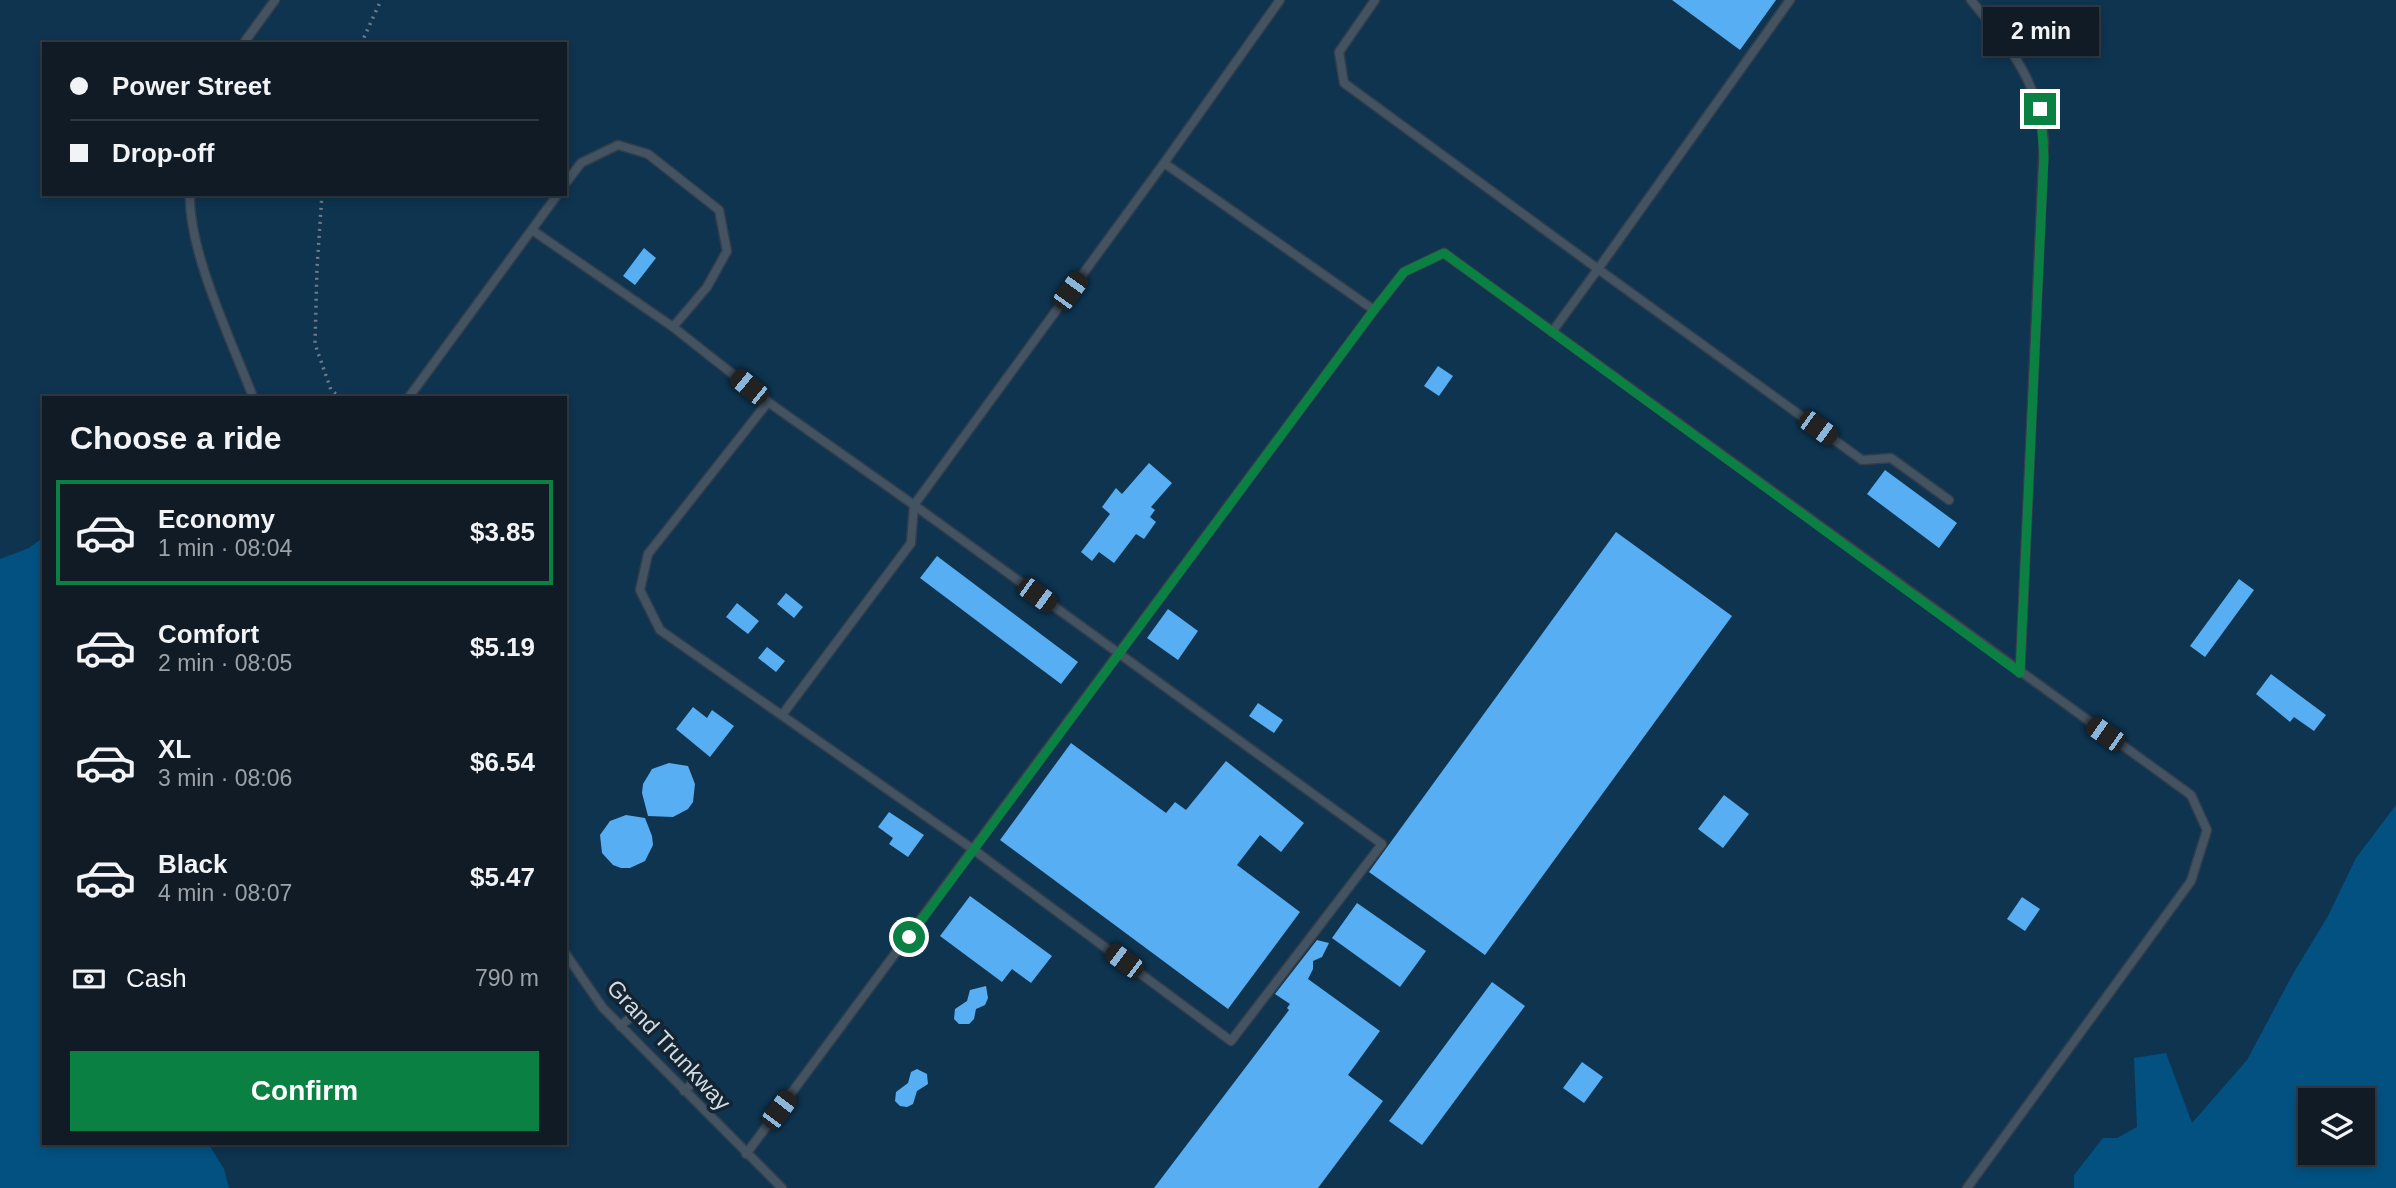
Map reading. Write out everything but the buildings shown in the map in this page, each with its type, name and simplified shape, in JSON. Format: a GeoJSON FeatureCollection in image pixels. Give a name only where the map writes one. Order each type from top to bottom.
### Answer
{"type":"FeatureCollection","features":[{"type":"Feature","properties":{"kind":"lane"},"geometry":{"type":"LineString","coordinates":[[244,42],[275,0]]}},
{"type":"Feature","properties":{"kind":"lane"},"geometry":{"type":"LineString","coordinates":[[782,715],[911,543],[914,505],[1280,0]]}},
{"type":"Feature","properties":{"kind":"lane"},"geometry":{"type":"LineString","coordinates":[[1375,0],[1339,52],[1344,83],[1862,460],[1891,458],[1949,500]]}},
{"type":"Feature","properties":{"kind":"lane"},"geometry":{"type":"LineString","coordinates":[[1552,332],[1790,0]]}},
{"type":"Feature","properties":{"kind":"lane"},"geometry":{"type":"LineString","coordinates":[[1971,0],[2024,70],[2040,109],[2044,141],[2020,673]]}},
{"type":"Feature","properties":{"kind":"lane"},"geometry":{"type":"LineString","coordinates":[[567,181],[581,163],[618,145],[648,154],[719,210],[727,251],[707,287],[673,327]]}},
{"type":"Feature","properties":{"kind":"lane"},"geometry":{"type":"LineString","coordinates":[[1164,163],[1374,310]]}},
{"type":"Feature","properties":{"kind":"lane"},"geometry":{"type":"LineString","coordinates":[[190,196],[190,212],[204,268],[253,396]]}},
{"type":"Feature","properties":{"kind":"lane"},"geometry":{"type":"LineString","coordinates":[[410,396],[557,196]]}},
{"type":"Feature","properties":{"kind":"lane"},"geometry":{"type":"LineString","coordinates":[[532,230],[673,327],[768,402],[1382,844],[1231,1041],[974,850],[660,630],[640,590],[648,554],[768,402]]}},
{"type":"Feature","properties":{"kind":"lane"},"geometry":{"type":"LineString","coordinates":[[746,1154],[1374,310],[1404,272],[1444,253],[2191,796],[2207,830],[2191,881],[1968,1188]]}},
{"type":"Feature","properties":{"kind":"lane","name":"Grand Trunkway"},"geometry":{"type":"LineString","coordinates":[[567,956],[603,1008],[782,1188]]}},
{"type":"Feature","properties":{"kind":"lane"},"geometry":{"type":"LineString","coordinates":[[621,1026],[640,1010]]}},
{"type":"Feature","properties":{"kind":"lane"},"geometry":{"type":"LineString","coordinates":[[684,1091],[699,1077]]}},
{"type":"Feature","properties":{"kind":"path"},"geometry":{"type":"LineString","coordinates":[[361,42],[381,0]]}},
{"type":"Feature","properties":{"kind":"path"},"geometry":{"type":"LineString","coordinates":[[322,196],[315,344],[331,390],[339,396]]}},
{"type":"Feature","properties":{"kind":"shaded area"},"geometry":{"type":"Polygon","coordinates":[[[0,0],[2396,0],[2396,1188],[0,1188],[0,0]]]}},
{"type":"Feature","properties":{"kind":"shaded area"},"geometry":{"type":"Polygon","coordinates":[[[42,538],[42,1145],[209,1145],[224,1169],[229,1188],[0,1188],[0,559],[29,548],[42,538]]]}},
{"type":"Feature","properties":{"kind":"shaded area"},"geometry":{"type":"Polygon","coordinates":[[[2396,805],[2396,1188],[2074,1188],[2074,1175],[2103,1138],[2117,1138],[2137,1127],[2134,1058],[2166,1053],[2192,1123],[2247,1060],[2294,972],[2328,916],[2356,858],[2396,805]]]}},
{"type":"Feature","properties":{"kind":"route"},"geometry":{"type":"LineString","coordinates":[[909,937],[1374,310],[1404,272],[1444,253],[2020,673],[2044,157],[2040,109]]}}]}
